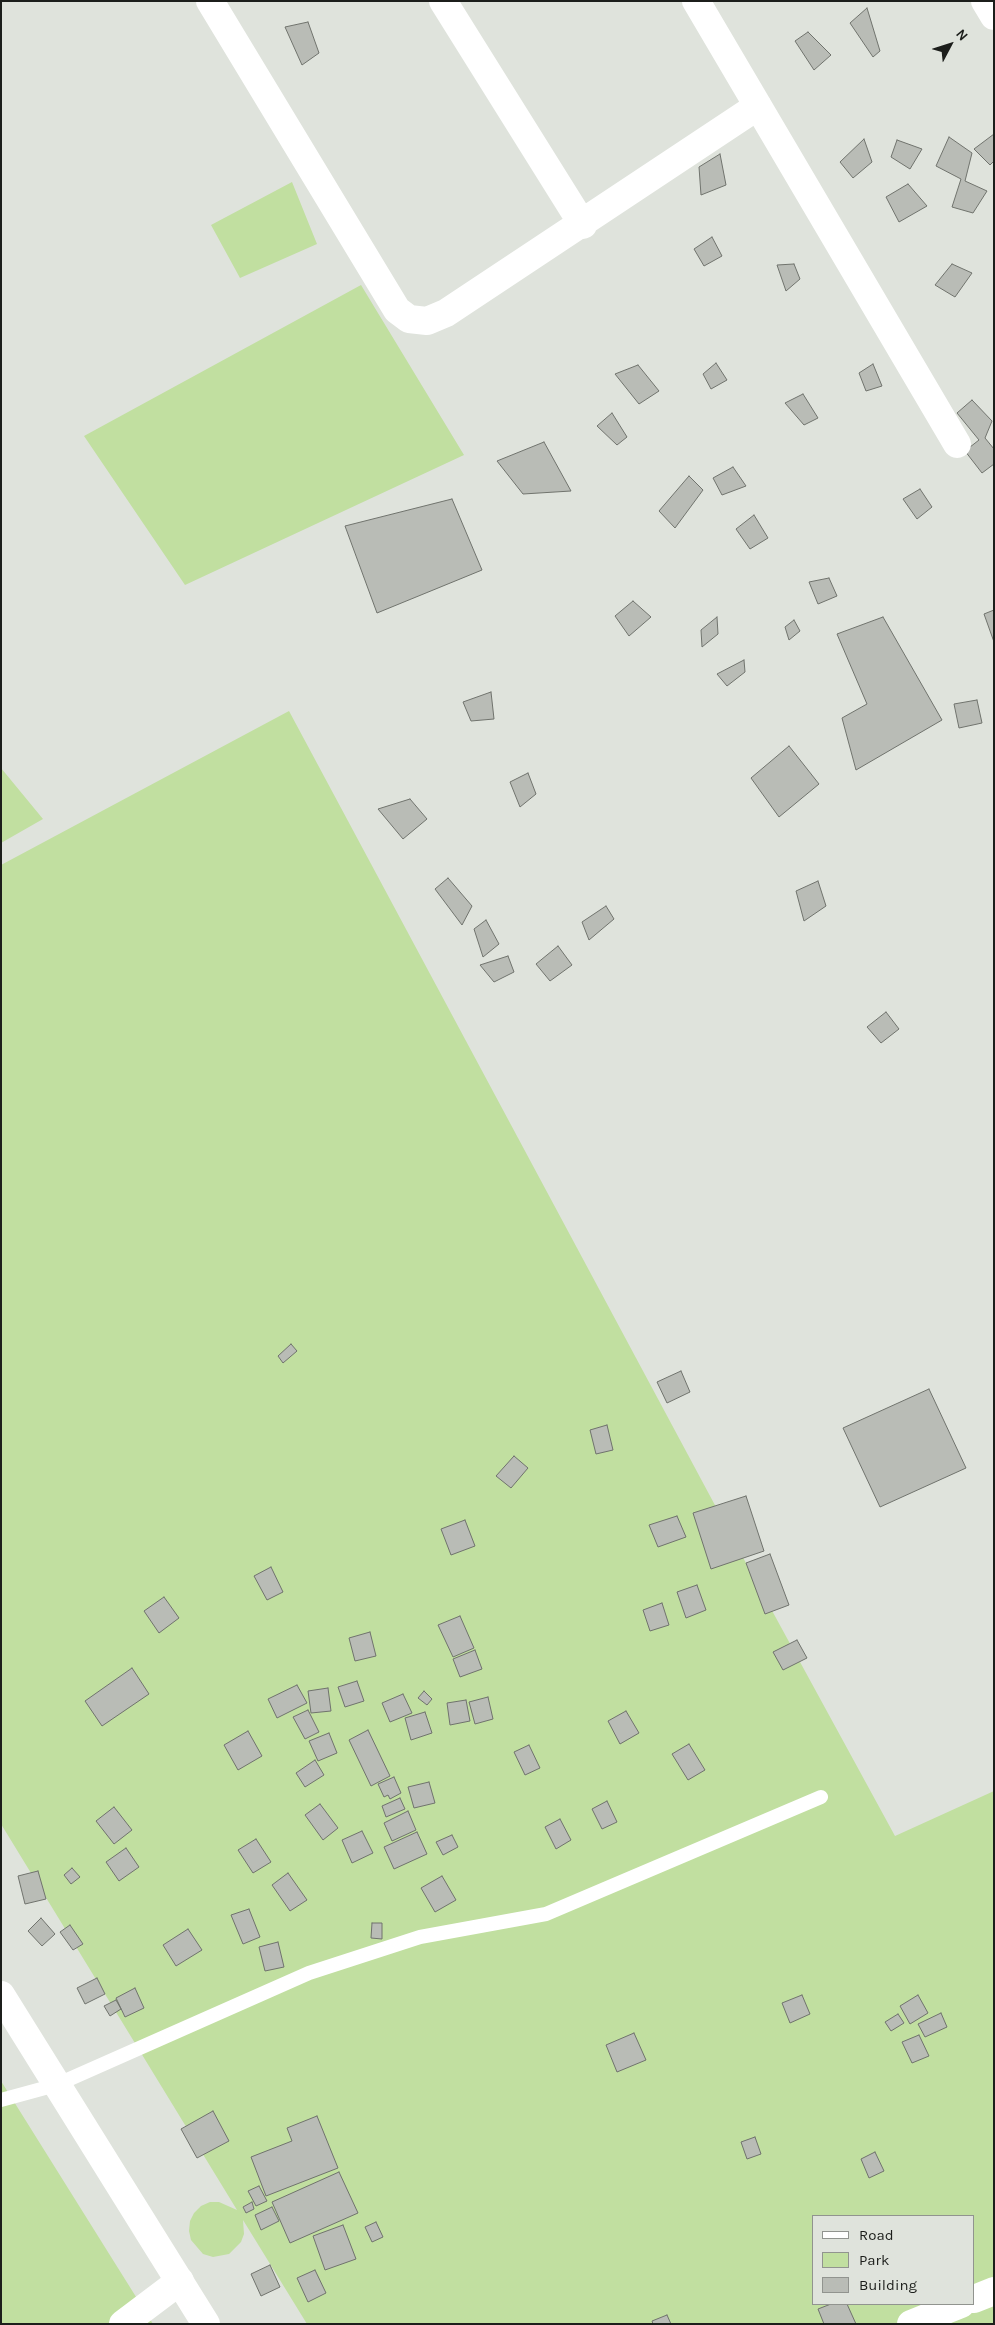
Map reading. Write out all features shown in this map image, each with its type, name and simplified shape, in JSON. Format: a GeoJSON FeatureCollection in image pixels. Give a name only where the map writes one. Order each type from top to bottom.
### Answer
{"type":"FeatureCollection","features":[{"type":"Feature","properties":{"kind":"street"},"geometry":{"type":"LineString","coordinates":[[210,1],[397,310],[409,319],[427,321],[446,313],[583,224],[758,106]]}},
{"type":"Feature","properties":{"kind":"street"},"geometry":{"type":"LineString","coordinates":[[443,1],[583,224]]}},
{"type":"Feature","properties":{"kind":"street"},"geometry":{"type":"LineString","coordinates":[[696,1],[957,444]]}},
{"type":"Feature","properties":{"kind":"street"},"geometry":{"type":"LineString","coordinates":[[985,1],[994,16]]}},
{"type":"Feature","properties":{"kind":"street"},"geometry":{"type":"LineString","coordinates":[[1,1995],[206,2324]]}},
{"type":"Feature","properties":{"kind":"street"},"geometry":{"type":"LineString","coordinates":[[123,2324],[180,2282]]}},
{"type":"Feature","properties":{"kind":"street"},"geometry":{"type":"LineString","coordinates":[[975,2299],[994,2291]]}},
{"type":"Feature","properties":{"kind":"street"},"geometry":{"type":"LineString","coordinates":[[911,2324],[958,2305]]}},
{"type":"Feature","properties":{"kind":"lane"},"geometry":{"type":"LineString","coordinates":[[1,2100],[56,2084],[309,1973],[420,1937],[546,1914],[821,1797]]}},
{"type":"Feature","properties":{"kind":"green space"},"geometry":{"type":"Polygon","coordinates":[[[292,182],[317,244],[240,278],[211,225],[292,182]]]}},
{"type":"Feature","properties":{"kind":"green space"},"geometry":{"type":"Polygon","coordinates":[[[361,285],[464,455],[185,585],[84,436],[361,285]]]}},
{"type":"Feature","properties":{"kind":"green space"},"geometry":{"type":"Polygon","coordinates":[[[289,711],[746,1563],[895,1836],[994,1791],[994,2324],[307,2324],[243,2220],[244,2234],[241,2242],[229,2254],[213,2257],[203,2254],[191,2240],[189,2231],[190,2221],[194,2213],[201,2206],[210,2202],[219,2202],[237,2210],[1,1824],[1,865],[289,711]]]}},
{"type":"Feature","properties":{"kind":"green space"},"geometry":{"type":"Polygon","coordinates":[[[1,768],[43,819],[1,843],[1,768]]]}},
{"type":"Feature","properties":{"kind":"green space"},"geometry":{"type":"Polygon","coordinates":[[[1,2081],[153,2324],[1,2324],[1,2081]]]}},
{"type":"Feature","properties":{"kind":"building"},"geometry":{"type":"Polygon","coordinates":[[[867,8],[880,51],[873,57],[850,23],[867,8]]]}},
{"type":"Feature","properties":{"kind":"building"},"geometry":{"type":"Polygon","coordinates":[[[308,22],[319,53],[302,65],[285,27],[308,22]]]}},
{"type":"Feature","properties":{"kind":"building"},"geometry":{"type":"Polygon","coordinates":[[[808,32],[831,55],[814,70],[795,41],[808,32]]]}},
{"type":"Feature","properties":{"kind":"building"},"geometry":{"type":"Polygon","coordinates":[[[994,134],[994,161],[990,165],[974,149],[994,134]]]}},
{"type":"Feature","properties":{"kind":"building"},"geometry":{"type":"Polygon","coordinates":[[[949,137],[972,153],[965,181],[987,191],[973,213],[952,207],[961,179],[936,166],[949,137]]]}},
{"type":"Feature","properties":{"kind":"building"},"geometry":{"type":"Polygon","coordinates":[[[864,139],[872,162],[853,178],[840,162],[864,139]]]}},
{"type":"Feature","properties":{"kind":"building"},"geometry":{"type":"Polygon","coordinates":[[[897,140],[922,149],[910,169],[891,157],[897,140]]]}},
{"type":"Feature","properties":{"kind":"building"},"geometry":{"type":"Polygon","coordinates":[[[720,154],[726,185],[701,195],[699,167],[720,154]]]}},
{"type":"Feature","properties":{"kind":"building"},"geometry":{"type":"Polygon","coordinates":[[[908,184],[927,206],[899,222],[886,197],[908,184]]]}},
{"type":"Feature","properties":{"kind":"building"},"geometry":{"type":"Polygon","coordinates":[[[712,237],[722,256],[704,266],[694,249],[712,237]]]}},
{"type":"Feature","properties":{"kind":"building"},"geometry":{"type":"Polygon","coordinates":[[[794,264],[800,279],[786,291],[777,265],[794,264]]]}},
{"type":"Feature","properties":{"kind":"building"},"geometry":{"type":"Polygon","coordinates":[[[952,264],[972,273],[955,297],[935,285],[952,264]]]}},
{"type":"Feature","properties":{"kind":"building"},"geometry":{"type":"Polygon","coordinates":[[[716,363],[727,380],[711,389],[703,374],[716,363]]]}},
{"type":"Feature","properties":{"kind":"building"},"geometry":{"type":"Polygon","coordinates":[[[873,364],[882,386],[866,391],[859,373],[873,364]]]}},
{"type":"Feature","properties":{"kind":"building"},"geometry":{"type":"Polygon","coordinates":[[[638,365],[659,391],[639,404],[615,374],[638,365]]]}},
{"type":"Feature","properties":{"kind":"building"},"geometry":{"type":"Polygon","coordinates":[[[803,394],[818,418],[804,425],[785,403],[803,394]]]}},
{"type":"Feature","properties":{"kind":"building"},"geometry":{"type":"Polygon","coordinates":[[[972,400],[992,421],[985,438],[994,449],[994,464],[982,473],[965,451],[979,440],[957,413],[972,400]]]}},
{"type":"Feature","properties":{"kind":"building"},"geometry":{"type":"Polygon","coordinates":[[[612,413],[627,437],[617,445],[597,426],[612,413]]]}},
{"type":"Feature","properties":{"kind":"building"},"geometry":{"type":"Polygon","coordinates":[[[544,442],[571,491],[523,494],[497,461],[544,442]]]}},
{"type":"Feature","properties":{"kind":"building"},"geometry":{"type":"Polygon","coordinates":[[[733,467],[746,486],[722,495],[713,478],[733,467]]]}},
{"type":"Feature","properties":{"kind":"building"},"geometry":{"type":"Polygon","coordinates":[[[689,476],[703,490],[675,528],[659,511],[689,476]]]}},
{"type":"Feature","properties":{"kind":"building"},"geometry":{"type":"Polygon","coordinates":[[[920,489],[932,507],[917,519],[903,499],[920,489]]]}},
{"type":"Feature","properties":{"kind":"building"},"geometry":{"type":"Polygon","coordinates":[[[452,499],[482,570],[377,613],[345,526],[452,499]]]}},
{"type":"Feature","properties":{"kind":"building"},"geometry":{"type":"Polygon","coordinates":[[[754,515],[768,538],[750,549],[736,529],[754,515]]]}},
{"type":"Feature","properties":{"kind":"building"},"geometry":{"type":"Polygon","coordinates":[[[829,578],[837,596],[818,604],[809,582],[829,578]]]}},
{"type":"Feature","properties":{"kind":"building"},"geometry":{"type":"Polygon","coordinates":[[[633,601],[651,617],[629,636],[615,616],[633,601]]]}},
{"type":"Feature","properties":{"kind":"building"},"geometry":{"type":"Polygon","coordinates":[[[994,610],[994,642],[984,614],[994,610]]]}},
{"type":"Feature","properties":{"kind":"building"},"geometry":{"type":"Polygon","coordinates":[[[717,617],[718,634],[702,647],[701,630],[717,617]]]}},
{"type":"Feature","properties":{"kind":"building"},"geometry":{"type":"Polygon","coordinates":[[[883,617],[942,720],[856,770],[842,718],[867,704],[837,634],[883,617]]]}},
{"type":"Feature","properties":{"kind":"building"},"geometry":{"type":"Polygon","coordinates":[[[794,620],[800,631],[789,640],[785,627],[794,620]]]}},
{"type":"Feature","properties":{"kind":"building"},"geometry":{"type":"Polygon","coordinates":[[[744,660],[745,672],[727,686],[717,674],[744,660]]]}},
{"type":"Feature","properties":{"kind":"building"},"geometry":{"type":"Polygon","coordinates":[[[491,692],[494,719],[471,721],[463,702],[491,692]]]}},
{"type":"Feature","properties":{"kind":"building"},"geometry":{"type":"Polygon","coordinates":[[[977,700],[982,723],[959,728],[954,704],[977,700]]]}},
{"type":"Feature","properties":{"kind":"building"},"geometry":{"type":"Polygon","coordinates":[[[789,746],[819,784],[779,817],[751,778],[789,746]]]}},
{"type":"Feature","properties":{"kind":"building"},"geometry":{"type":"Polygon","coordinates":[[[528,773],[536,794],[520,807],[510,782],[528,773]]]}},
{"type":"Feature","properties":{"kind":"building"},"geometry":{"type":"Polygon","coordinates":[[[410,799],[427,819],[403,839],[378,809],[410,799]]]}},
{"type":"Feature","properties":{"kind":"building"},"geometry":{"type":"Polygon","coordinates":[[[448,878],[472,906],[462,925],[435,889],[448,878]]]}},
{"type":"Feature","properties":{"kind":"building"},"geometry":{"type":"Polygon","coordinates":[[[818,881],[826,906],[804,921],[796,891],[818,881]]]}},
{"type":"Feature","properties":{"kind":"building"},"geometry":{"type":"Polygon","coordinates":[[[606,906],[614,919],[589,940],[582,922],[606,906]]]}},
{"type":"Feature","properties":{"kind":"building"},"geometry":{"type":"Polygon","coordinates":[[[486,920],[499,944],[483,957],[474,929],[486,920]]]}},
{"type":"Feature","properties":{"kind":"building"},"geometry":{"type":"Polygon","coordinates":[[[558,946],[572,965],[550,981],[536,964],[558,946]]]}},
{"type":"Feature","properties":{"kind":"building"},"geometry":{"type":"Polygon","coordinates":[[[508,956],[514,972],[494,982],[480,965],[508,956]]]}},
{"type":"Feature","properties":{"kind":"building"},"geometry":{"type":"Polygon","coordinates":[[[886,1012],[899,1029],[881,1043],[867,1027],[886,1012]]]}},
{"type":"Feature","properties":{"kind":"building"},"geometry":{"type":"Polygon","coordinates":[[[291,1344],[297,1351],[283,1363],[278,1356],[291,1344]]]}},
{"type":"Feature","properties":{"kind":"building"},"geometry":{"type":"Polygon","coordinates":[[[681,1371],[690,1392],[667,1403],[657,1382],[681,1371]]]}},
{"type":"Feature","properties":{"kind":"building"},"geometry":{"type":"Polygon","coordinates":[[[929,1389],[966,1468],[880,1507],[843,1428],[929,1389]]]}},
{"type":"Feature","properties":{"kind":"building"},"geometry":{"type":"Polygon","coordinates":[[[607,1425],[613,1450],[596,1454],[590,1430],[607,1425]]]}},
{"type":"Feature","properties":{"kind":"building"},"geometry":{"type":"Polygon","coordinates":[[[514,1456],[528,1468],[511,1488],[496,1476],[514,1456]]]}},
{"type":"Feature","properties":{"kind":"building"},"geometry":{"type":"Polygon","coordinates":[[[746,1496],[764,1551],[711,1569],[693,1513],[746,1496]]]}},
{"type":"Feature","properties":{"kind":"building"},"geometry":{"type":"Polygon","coordinates":[[[677,1516],[686,1537],[658,1547],[649,1525],[677,1516]]]}},
{"type":"Feature","properties":{"kind":"building"},"geometry":{"type":"Polygon","coordinates":[[[465,1520],[475,1546],[451,1555],[441,1529],[465,1520]]]}},
{"type":"Feature","properties":{"kind":"building"},"geometry":{"type":"Polygon","coordinates":[[[770,1554],[789,1605],[765,1614],[746,1563],[770,1554]]]}},
{"type":"Feature","properties":{"kind":"building"},"geometry":{"type":"Polygon","coordinates":[[[271,1567],[283,1592],[267,1600],[254,1576],[271,1567]]]}},
{"type":"Feature","properties":{"kind":"building"},"geometry":{"type":"Polygon","coordinates":[[[697,1585],[706,1610],[686,1618],[677,1592],[697,1585]]]}},
{"type":"Feature","properties":{"kind":"building"},"geometry":{"type":"Polygon","coordinates":[[[164,1597],[179,1618],[159,1633],[144,1611],[164,1597]]]}},
{"type":"Feature","properties":{"kind":"building"},"geometry":{"type":"Polygon","coordinates":[[[662,1603],[669,1625],[650,1631],[643,1610],[662,1603]]]}},
{"type":"Feature","properties":{"kind":"building"},"geometry":{"type":"Polygon","coordinates":[[[460,1616],[474,1648],[453,1657],[438,1625],[460,1616]]]}},
{"type":"Feature","properties":{"kind":"building"},"geometry":{"type":"Polygon","coordinates":[[[370,1632],[376,1656],[355,1661],[349,1638],[370,1632]]]}},
{"type":"Feature","properties":{"kind":"building"},"geometry":{"type":"Polygon","coordinates":[[[797,1640],[807,1658],[783,1670],[773,1652],[797,1640]]]}},
{"type":"Feature","properties":{"kind":"building"},"geometry":{"type":"Polygon","coordinates":[[[475,1650],[482,1669],[460,1677],[453,1659],[475,1650]]]}},
{"type":"Feature","properties":{"kind":"building"},"geometry":{"type":"Polygon","coordinates":[[[132,1668],[149,1694],[102,1726],[85,1701],[132,1668]]]}},
{"type":"Feature","properties":{"kind":"building"},"geometry":{"type":"Polygon","coordinates":[[[357,1681],[364,1701],[345,1707],[338,1687],[357,1681]]]}},
{"type":"Feature","properties":{"kind":"building"},"geometry":{"type":"Polygon","coordinates":[[[297,1685],[307,1703],[277,1718],[268,1699],[297,1685]]]}},
{"type":"Feature","properties":{"kind":"building"},"geometry":{"type":"Polygon","coordinates":[[[328,1688],[331,1711],[311,1713],[308,1691],[328,1688]]]}},
{"type":"Feature","properties":{"kind":"building"},"geometry":{"type":"Polygon","coordinates":[[[424,1691],[432,1699],[427,1705],[418,1698],[424,1691]]]}},
{"type":"Feature","properties":{"kind":"building"},"geometry":{"type":"Polygon","coordinates":[[[403,1694],[412,1713],[390,1722],[382,1703],[403,1694]]]}},
{"type":"Feature","properties":{"kind":"building"},"geometry":{"type":"Polygon","coordinates":[[[488,1697],[493,1719],[475,1724],[469,1702],[488,1697]]]}},
{"type":"Feature","properties":{"kind":"building"},"geometry":{"type":"Polygon","coordinates":[[[466,1700],[470,1721],[450,1725],[447,1703],[466,1700]]]}},
{"type":"Feature","properties":{"kind":"building"},"geometry":{"type":"Polygon","coordinates":[[[308,1710],[319,1732],[305,1739],[293,1717],[308,1710]]]}},
{"type":"Feature","properties":{"kind":"building"},"geometry":{"type":"Polygon","coordinates":[[[626,1711],[639,1733],[620,1744],[608,1721],[626,1711]]]}},
{"type":"Feature","properties":{"kind":"building"},"geometry":{"type":"Polygon","coordinates":[[[425,1712],[432,1733],[411,1740],[405,1718],[425,1712]]]}},
{"type":"Feature","properties":{"kind":"building"},"geometry":{"type":"Polygon","coordinates":[[[368,1730],[390,1776],[371,1786],[349,1740],[368,1730]]]}},
{"type":"Feature","properties":{"kind":"building"},"geometry":{"type":"Polygon","coordinates":[[[248,1731],[262,1756],[238,1770],[224,1745],[248,1731]]]}},
{"type":"Feature","properties":{"kind":"building"},"geometry":{"type":"Polygon","coordinates":[[[329,1733],[337,1753],[318,1761],[309,1741],[329,1733]]]}},
{"type":"Feature","properties":{"kind":"building"},"geometry":{"type":"Polygon","coordinates":[[[689,1744],[705,1770],[688,1780],[672,1754],[689,1744]]]}},
{"type":"Feature","properties":{"kind":"building"},"geometry":{"type":"Polygon","coordinates":[[[529,1745],[540,1768],[525,1775],[514,1752],[529,1745]]]}},
{"type":"Feature","properties":{"kind":"building"},"geometry":{"type":"Polygon","coordinates":[[[315,1760],[324,1775],[305,1787],[296,1773],[315,1760]]]}},
{"type":"Feature","properties":{"kind":"building"},"geometry":{"type":"Polygon","coordinates":[[[394,1777],[401,1793],[390,1799],[388,1795],[384,1797],[378,1784],[394,1777]]]}},
{"type":"Feature","properties":{"kind":"building"},"geometry":{"type":"Polygon","coordinates":[[[429,1782],[435,1803],[414,1808],[408,1787],[429,1782]]]}},
{"type":"Feature","properties":{"kind":"building"},"geometry":{"type":"Polygon","coordinates":[[[400,1798],[405,1809],[386,1817],[382,1806],[400,1798]]]}},
{"type":"Feature","properties":{"kind":"building"},"geometry":{"type":"Polygon","coordinates":[[[607,1801],[617,1822],[602,1829],[592,1809],[607,1801]]]}},
{"type":"Feature","properties":{"kind":"building"},"geometry":{"type":"Polygon","coordinates":[[[320,1804],[338,1828],[323,1840],[305,1815],[320,1804]]]}},
{"type":"Feature","properties":{"kind":"building"},"geometry":{"type":"Polygon","coordinates":[[[114,1807],[132,1830],[114,1844],[96,1821],[114,1807]]]}},
{"type":"Feature","properties":{"kind":"building"},"geometry":{"type":"Polygon","coordinates":[[[408,1811],[416,1830],[392,1841],[384,1823],[408,1811]]]}},
{"type":"Feature","properties":{"kind":"building"},"geometry":{"type":"Polygon","coordinates":[[[560,1819],[571,1840],[556,1849],[545,1827],[560,1819]]]}},
{"type":"Feature","properties":{"kind":"building"},"geometry":{"type":"Polygon","coordinates":[[[362,1831],[373,1853],[352,1863],[342,1840],[362,1831]]]}},
{"type":"Feature","properties":{"kind":"building"},"geometry":{"type":"Polygon","coordinates":[[[417,1832],[427,1854],[394,1869],[384,1847],[417,1832]]]}},
{"type":"Feature","properties":{"kind":"building"},"geometry":{"type":"Polygon","coordinates":[[[452,1835],[458,1847],[443,1855],[436,1842],[452,1835]]]}},
{"type":"Feature","properties":{"kind":"building"},"geometry":{"type":"Polygon","coordinates":[[[256,1839],[271,1862],[253,1873],[238,1850],[256,1839]]]}},
{"type":"Feature","properties":{"kind":"building"},"geometry":{"type":"Polygon","coordinates":[[[126,1848],[139,1867],[119,1881],[106,1862],[126,1848]]]}},
{"type":"Feature","properties":{"kind":"building"},"geometry":{"type":"Polygon","coordinates":[[[72,1868],[80,1877],[71,1884],[64,1875],[72,1868]]]}},
{"type":"Feature","properties":{"kind":"building"},"geometry":{"type":"Polygon","coordinates":[[[38,1871],[46,1899],[25,1904],[18,1876],[38,1871]]]}},
{"type":"Feature","properties":{"kind":"building"},"geometry":{"type":"Polygon","coordinates":[[[288,1873],[307,1900],[290,1911],[272,1885],[288,1873]]]}},
{"type":"Feature","properties":{"kind":"building"},"geometry":{"type":"Polygon","coordinates":[[[442,1876],[456,1900],[435,1912],[421,1888],[442,1876]]]}},
{"type":"Feature","properties":{"kind":"building"},"geometry":{"type":"Polygon","coordinates":[[[249,1909],[260,1937],[243,1944],[231,1915],[249,1909]]]}},
{"type":"Feature","properties":{"kind":"building"},"geometry":{"type":"Polygon","coordinates":[[[41,1918],[55,1934],[42,1946],[28,1931],[41,1918]]]}},
{"type":"Feature","properties":{"kind":"building"},"geometry":{"type":"Polygon","coordinates":[[[372,1923],[382,1923],[382,1939],[371,1938],[372,1923]]]}},
{"type":"Feature","properties":{"kind":"building"},"geometry":{"type":"Polygon","coordinates":[[[70,1925],[83,1944],[73,1950],[60,1932],[70,1925]]]}},
{"type":"Feature","properties":{"kind":"building"},"geometry":{"type":"Polygon","coordinates":[[[188,1929],[202,1950],[176,1966],[163,1945],[188,1929]]]}},
{"type":"Feature","properties":{"kind":"building"},"geometry":{"type":"Polygon","coordinates":[[[278,1942],[284,1967],[265,1971],[259,1947],[278,1942]]]}},
{"type":"Feature","properties":{"kind":"building"},"geometry":{"type":"Polygon","coordinates":[[[97,1978],[105,1994],[85,2004],[77,1988],[97,1978]]]}},
{"type":"Feature","properties":{"kind":"building"},"geometry":{"type":"Polygon","coordinates":[[[135,1988],[144,2008],[125,2017],[116,1998],[135,1988]]]}},
{"type":"Feature","properties":{"kind":"building"},"geometry":{"type":"Polygon","coordinates":[[[802,1995],[810,2014],[790,2023],[782,2003],[802,1995]]]}},
{"type":"Feature","properties":{"kind":"building"},"geometry":{"type":"Polygon","coordinates":[[[918,1995],[928,2013],[910,2024],[900,2006],[918,1995]]]}},
{"type":"Feature","properties":{"kind":"building"},"geometry":{"type":"Polygon","coordinates":[[[116,2000],[121,2009],[110,2016],[104,2006],[116,2000]]]}},
{"type":"Feature","properties":{"kind":"building"},"geometry":{"type":"Polygon","coordinates":[[[941,2013],[947,2027],[925,2037],[918,2024],[941,2013]]]}},
{"type":"Feature","properties":{"kind":"building"},"geometry":{"type":"Polygon","coordinates":[[[898,2014],[904,2023],[891,2031],[885,2022],[898,2014]]]}},
{"type":"Feature","properties":{"kind":"building"},"geometry":{"type":"Polygon","coordinates":[[[634,2033],[646,2060],[617,2072],[606,2045],[634,2033]]]}},
{"type":"Feature","properties":{"kind":"building"},"geometry":{"type":"Polygon","coordinates":[[[919,2035],[929,2056],[912,2063],[902,2042],[919,2035]]]}},
{"type":"Feature","properties":{"kind":"building"},"geometry":{"type":"Polygon","coordinates":[[[213,2111],[229,2141],[197,2158],[181,2129],[213,2111]]]}},
{"type":"Feature","properties":{"kind":"building"},"geometry":{"type":"Polygon","coordinates":[[[317,2116],[338,2168],[266,2196],[251,2157],[292,2141],[287,2128],[317,2116]]]}},
{"type":"Feature","properties":{"kind":"building"},"geometry":{"type":"Polygon","coordinates":[[[755,2137],[761,2154],[747,2159],[741,2142],[755,2137]]]}},
{"type":"Feature","properties":{"kind":"building"},"geometry":{"type":"Polygon","coordinates":[[[875,2152],[884,2171],[869,2178],[861,2159],[875,2152]]]}},
{"type":"Feature","properties":{"kind":"building"},"geometry":{"type":"Polygon","coordinates":[[[339,2172],[358,2213],[290,2243],[272,2202],[339,2172]]]}},
{"type":"Feature","properties":{"kind":"building"},"geometry":{"type":"Polygon","coordinates":[[[259,2186],[267,2201],[256,2206],[248,2191],[259,2186]]]}},
{"type":"Feature","properties":{"kind":"building"},"geometry":{"type":"Polygon","coordinates":[[[252,2202],[254,2209],[246,2213],[243,2207],[252,2202]]]}},
{"type":"Feature","properties":{"kind":"building"},"geometry":{"type":"Polygon","coordinates":[[[272,2207],[279,2221],[261,2230],[255,2215],[272,2207]]]}},
{"type":"Feature","properties":{"kind":"building"},"geometry":{"type":"Polygon","coordinates":[[[376,2222],[383,2237],[372,2242],[365,2227],[376,2222]]]}},
{"type":"Feature","properties":{"kind":"building"},"geometry":{"type":"Polygon","coordinates":[[[343,2225],[356,2259],[325,2270],[313,2236],[343,2225]]]}},
{"type":"Feature","properties":{"kind":"building"},"geometry":{"type":"Polygon","coordinates":[[[270,2265],[280,2287],[261,2296],[251,2274],[270,2265]]]}},
{"type":"Feature","properties":{"kind":"building"},"geometry":{"type":"Polygon","coordinates":[[[315,2270],[326,2293],[308,2302],[297,2278],[315,2270]]]}},
{"type":"Feature","properties":{"kind":"building"},"geometry":{"type":"Polygon","coordinates":[[[828,2305],[847,2305],[856,2324],[824,2324],[818,2309],[828,2305]]]}},
{"type":"Feature","properties":{"kind":"building"},"geometry":{"type":"Polygon","coordinates":[[[667,2315],[671,2324],[653,2324],[652,2321],[667,2315]]]}}]}
